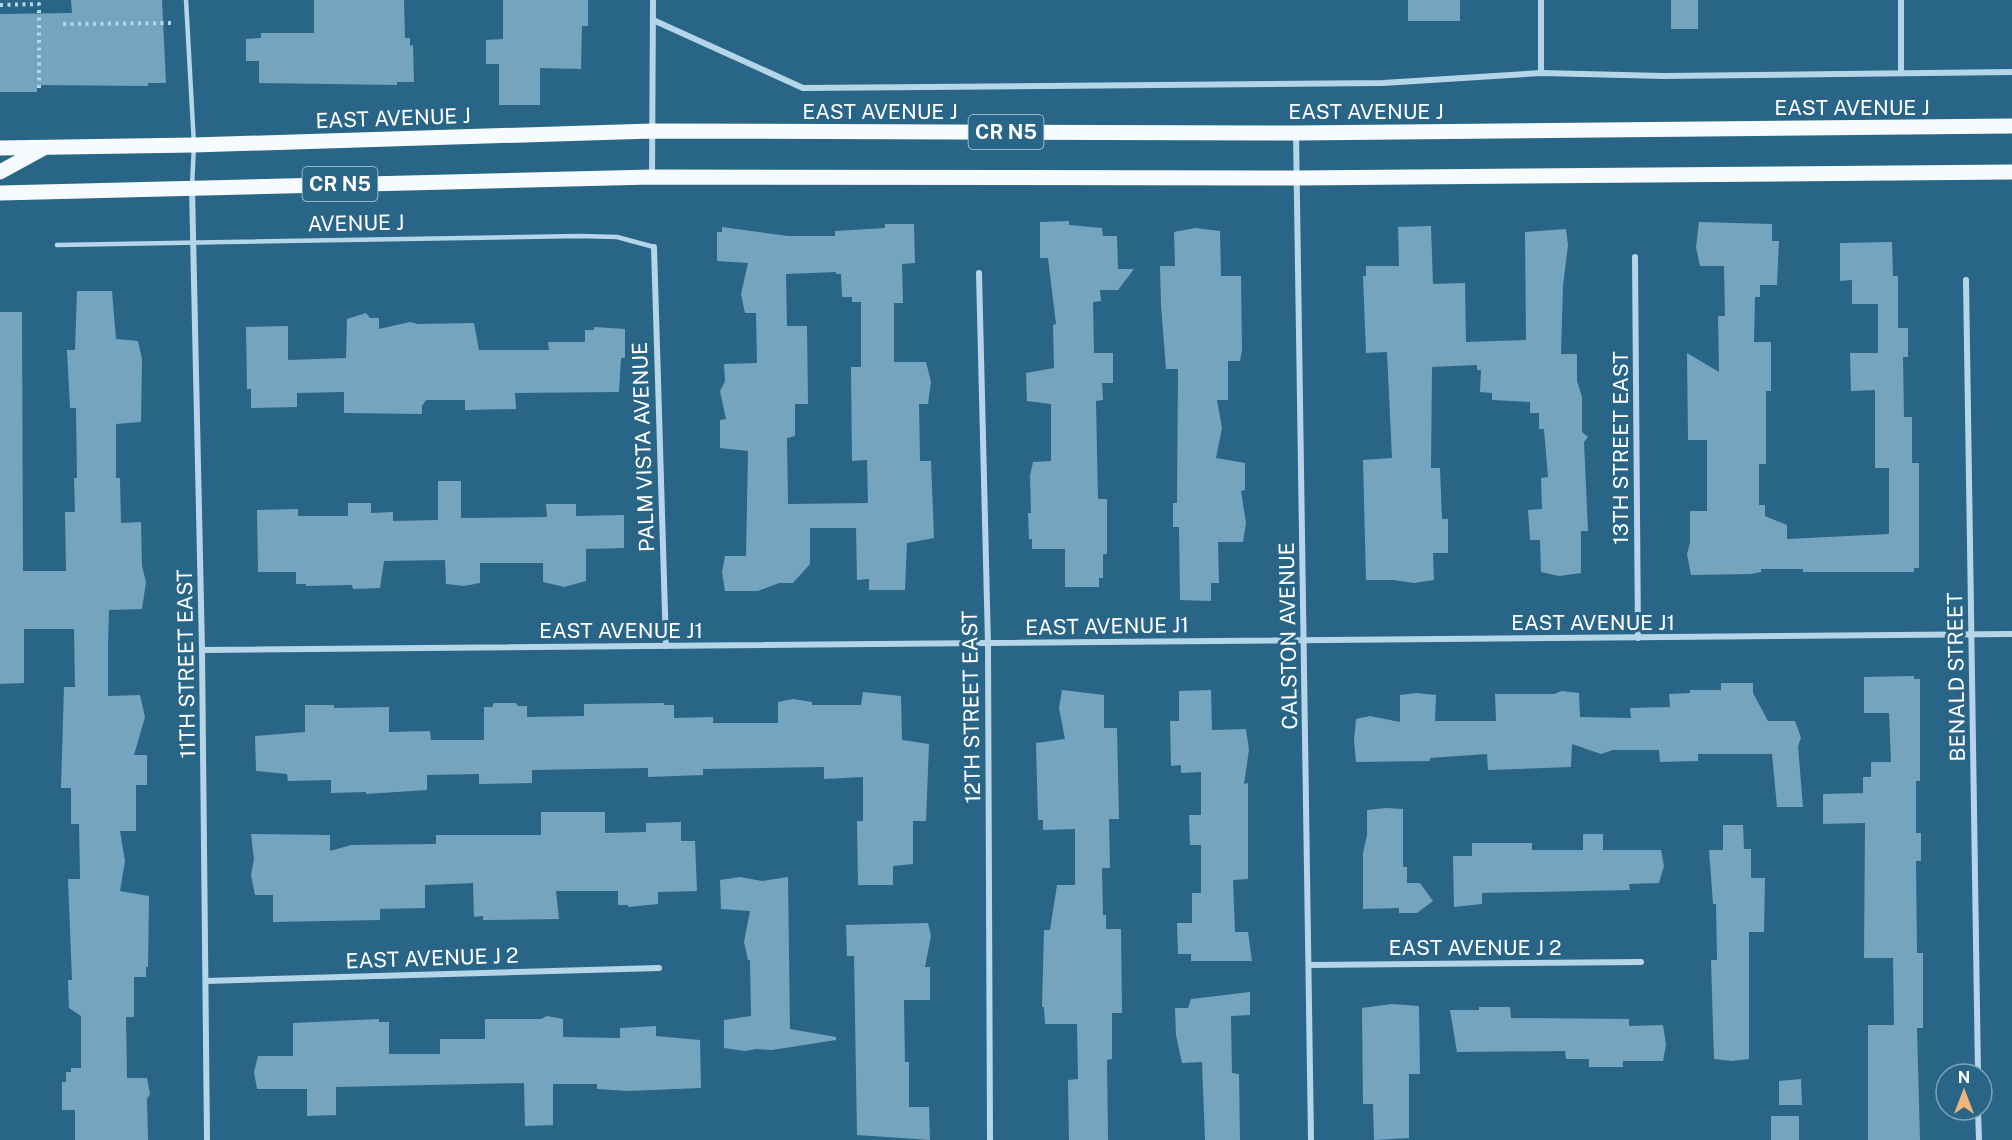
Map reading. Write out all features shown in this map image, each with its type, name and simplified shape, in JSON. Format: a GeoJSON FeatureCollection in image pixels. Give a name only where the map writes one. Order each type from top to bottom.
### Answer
{"type":"FeatureCollection","features":[{"type":"Feature","properties":{"kind":"main road","name":"EAST AVENUE J"},"geometry":{"type":"LineString","coordinates":[[0,148],[194,145],[652,131],[1296,132],[2012,126]]}},
{"type":"Feature","properties":{"kind":"main road"},"geometry":{"type":"LineString","coordinates":[[0,172],[44,147]]}},
{"type":"Feature","properties":{"kind":"main road","name":"CR N5"},"geometry":{"type":"LineString","coordinates":[[0,193],[652,177],[1297,178],[2012,172]]}},
{"type":"Feature","properties":{"kind":"street"},"geometry":{"type":"LineString","coordinates":[[652,177],[653,0]]}},
{"type":"Feature","properties":{"kind":"street"},"geometry":{"type":"LineString","coordinates":[[1541,0],[1541,73]]}},
{"type":"Feature","properties":{"kind":"street"},"geometry":{"type":"LineString","coordinates":[[1901,0],[1901,73]]}},
{"type":"Feature","properties":{"kind":"street","name":"EAST AVENUE J"},"geometry":{"type":"LineString","coordinates":[[653,20],[803,88],[1383,82],[1541,73],[1664,76],[2012,72]]}},
{"type":"Feature","properties":{"kind":"street","name":"CALSTON AVENUE"},"geometry":{"type":"LineString","coordinates":[[1296,132],[1311,1140]]}},
{"type":"Feature","properties":{"kind":"street","name":"11TH STREET EAST"},"geometry":{"type":"LineString","coordinates":[[192,187],[202,650],[207,1140]]}},
{"type":"Feature","properties":{"kind":"street","name":"PALM VISTA AVENUE"},"geometry":{"type":"LineString","coordinates":[[654,248],[666,646]]}},
{"type":"Feature","properties":{"kind":"street","name":"13TH STREET EAST"},"geometry":{"type":"LineString","coordinates":[[1635,257],[1638,638]]}},
{"type":"Feature","properties":{"kind":"street","name":"12TH STREET EAST"},"geometry":{"type":"LineString","coordinates":[[979,273],[988,644],[990,1140]]}},
{"type":"Feature","properties":{"kind":"street","name":"BENALD STREET"},"geometry":{"type":"LineString","coordinates":[[1966,280],[1978,1062]]}},
{"type":"Feature","properties":{"kind":"street","name":"EAST AVENUE J1"},"geometry":{"type":"LineString","coordinates":[[202,650],[2012,634]]}},
{"type":"Feature","properties":{"kind":"street","name":"EAST AVENUE J 2"},"geometry":{"type":"LineString","coordinates":[[1309,965],[1641,962]]}},
{"type":"Feature","properties":{"kind":"street","name":"EAST AVENUE J 2"},"geometry":{"type":"LineString","coordinates":[[206,981],[659,968]]}},
{"type":"Feature","properties":{"kind":"street"},"geometry":{"type":"LineString","coordinates":[[1978,1122],[1979,1140]]}},
{"type":"Feature","properties":{"kind":"lane"},"geometry":{"type":"LineString","coordinates":[[186,0],[194,145],[192,187]]}},
{"type":"Feature","properties":{"kind":"lane","name":"AVENUE J"},"geometry":{"type":"LineString","coordinates":[[57,245],[580,236],[617,237],[654,248]]}},
{"type":"Feature","properties":{"kind":"path"},"geometry":{"type":"LineString","coordinates":[[0,5],[39,4],[39,90]]}},
{"type":"Feature","properties":{"kind":"path"},"geometry":{"type":"LineString","coordinates":[[63,24],[177,23]]}},
{"type":"Feature","properties":{"kind":"building"},"geometry":{"type":"Polygon","coordinates":[[[71,0],[162,0],[166,83],[148,83],[148,86],[37,85],[37,92],[0,92],[0,14],[72,13],[71,0]]]}},
{"type":"Feature","properties":{"kind":"building"},"geometry":{"type":"Polygon","coordinates":[[[314,0],[404,0],[405,38],[410,38],[410,46],[413,45],[414,82],[397,82],[397,85],[259,83],[259,61],[246,61],[246,39],[261,38],[261,33],[314,33],[314,0]]]}},
{"type":"Feature","properties":{"kind":"building"},"geometry":{"type":"Polygon","coordinates":[[[503,0],[588,0],[588,26],[582,26],[581,69],[540,68],[540,105],[499,105],[499,64],[486,64],[486,40],[503,39],[503,0]]]}},
{"type":"Feature","properties":{"kind":"building"},"geometry":{"type":"Polygon","coordinates":[[[1408,0],[1460,0],[1460,21],[1408,21],[1408,0]]]}},
{"type":"Feature","properties":{"kind":"building"},"geometry":{"type":"Polygon","coordinates":[[[1671,0],[1698,0],[1698,29],[1671,29],[1671,0]]]}},
{"type":"Feature","properties":{"kind":"building"},"geometry":{"type":"Polygon","coordinates":[[[1069,221],[1069,225],[1102,228],[1103,236],[1117,236],[1118,269],[1134,269],[1118,290],[1100,290],[1101,301],[1093,302],[1094,353],[1113,353],[1113,383],[1102,383],[1103,400],[1096,401],[1098,499],[1107,499],[1107,554],[1103,554],[1103,578],[1099,578],[1099,587],[1065,587],[1065,549],[1032,549],[1032,539],[1029,539],[1028,513],[1031,513],[1030,476],[1033,462],[1051,461],[1051,404],[1027,401],[1026,373],[1054,368],[1053,325],[1056,324],[1048,258],[1040,258],[1040,222],[1069,221]]]}},
{"type":"Feature","properties":{"kind":"building"},"geometry":{"type":"Polygon","coordinates":[[[1699,222],[1772,224],[1772,241],[1779,241],[1777,285],[1760,285],[1760,297],[1755,297],[1754,342],[1771,342],[1771,391],[1766,391],[1766,464],[1759,464],[1759,505],[1765,505],[1765,516],[1787,525],[1787,539],[1889,534],[1889,468],[1875,468],[1875,390],[1851,391],[1850,353],[1878,353],[1878,304],[1852,304],[1852,280],[1840,281],[1840,243],[1892,242],[1893,276],[1898,276],[1898,328],[1908,328],[1908,357],[1903,357],[1904,417],[1912,417],[1912,463],[1919,463],[1919,568],[1914,568],[1914,572],[1803,572],[1803,569],[1761,569],[1761,572],[1751,574],[1691,575],[1687,554],[1690,543],[1690,511],[1707,511],[1707,440],[1688,440],[1687,353],[1719,372],[1718,316],[1725,316],[1724,266],[1700,266],[1696,247],[1699,222]]]}},
{"type":"Feature","properties":{"kind":"building"},"geometry":{"type":"Polygon","coordinates":[[[885,224],[914,224],[915,263],[902,264],[903,303],[894,303],[894,362],[926,362],[931,382],[928,404],[919,404],[920,461],[931,461],[934,538],[907,543],[905,590],[869,590],[869,579],[857,580],[856,528],[810,528],[810,564],[793,583],[779,583],[758,591],[725,591],[722,572],[725,556],[746,556],[748,451],[720,448],[720,420],[726,419],[720,391],[725,381],[724,364],[757,363],[756,313],[745,313],[741,294],[748,263],[717,261],[717,232],[722,232],[722,227],[788,236],[835,236],[835,231],[885,228],[885,224]],[[836,272],[786,274],[787,326],[807,326],[808,404],[795,404],[795,436],[787,438],[788,504],[868,503],[867,460],[852,461],[851,367],[861,367],[861,302],[852,302],[852,297],[842,297],[841,274],[836,274],[836,272]]]}},
{"type":"Feature","properties":{"kind":"building"},"geometry":{"type":"Polygon","coordinates":[[[1431,226],[1433,284],[1465,283],[1466,342],[1526,340],[1525,232],[1566,229],[1568,245],[1563,286],[1561,354],[1577,354],[1577,381],[1582,397],[1582,432],[1588,437],[1584,442],[1588,531],[1581,531],[1581,573],[1559,576],[1541,572],[1540,540],[1530,540],[1528,510],[1542,509],[1541,478],[1548,477],[1544,429],[1539,429],[1539,413],[1530,413],[1530,402],[1492,400],[1492,393],[1480,392],[1481,370],[1477,370],[1477,365],[1432,367],[1431,468],[1440,468],[1442,519],[1448,519],[1448,553],[1433,553],[1434,580],[1414,583],[1366,580],[1363,460],[1392,458],[1387,352],[1366,353],[1363,276],[1366,276],[1366,266],[1399,266],[1398,227],[1431,226]]]}},
{"type":"Feature","properties":{"kind":"building"},"geometry":{"type":"Polygon","coordinates":[[[1195,228],[1220,231],[1221,276],[1241,276],[1242,350],[1240,361],[1228,361],[1228,400],[1217,400],[1222,428],[1216,458],[1245,463],[1245,490],[1241,491],[1246,523],[1243,542],[1218,542],[1219,583],[1211,583],[1211,601],[1180,600],[1179,527],[1173,527],[1173,503],[1177,503],[1178,369],[1166,369],[1161,305],[1160,266],[1175,266],[1174,232],[1195,228]]]}},
{"type":"Feature","properties":{"kind":"building"},"geometry":{"type":"Polygon","coordinates":[[[77,291],[112,291],[116,339],[138,341],[142,359],[141,422],[116,424],[116,478],[120,478],[121,523],[141,522],[142,566],[146,582],[142,609],[109,610],[108,696],[140,695],[145,717],[134,755],[147,755],[147,785],[136,785],[136,831],[120,831],[125,861],[120,891],[149,896],[148,967],[146,967],[146,977],[134,977],[134,1017],[126,1017],[127,1078],[147,1078],[150,1094],[147,1099],[148,1140],[75,1140],[75,1110],[62,1110],[62,1082],[66,1082],[66,1072],[71,1072],[71,1068],[81,1068],[81,1016],[69,1008],[68,980],[72,980],[68,879],[80,879],[79,824],[71,824],[71,788],[61,788],[64,687],[75,687],[74,629],[24,629],[24,683],[0,684],[0,312],[22,312],[23,571],[66,571],[65,512],[75,512],[74,478],[77,478],[76,408],[70,408],[67,350],[75,350],[77,291]]]}},
{"type":"Feature","properties":{"kind":"building"},"geometry":{"type":"Polygon","coordinates":[[[366,313],[370,318],[379,318],[379,329],[410,322],[418,324],[474,323],[479,350],[549,350],[548,342],[585,342],[585,330],[594,330],[594,327],[625,329],[625,358],[621,358],[619,392],[515,393],[516,409],[465,410],[465,400],[426,400],[422,406],[422,414],[344,413],[344,392],[297,393],[297,407],[251,408],[251,389],[247,389],[246,327],[288,326],[288,360],[346,358],[347,319],[366,313]]]}},
{"type":"Feature","properties":{"kind":"building"},"geometry":{"type":"Polygon","coordinates":[[[438,481],[461,481],[461,518],[547,517],[546,504],[576,504],[576,516],[624,515],[624,548],[586,549],[586,581],[564,587],[543,582],[543,563],[480,563],[480,583],[464,586],[446,584],[445,560],[384,561],[380,588],[353,589],[352,585],[306,586],[306,584],[296,584],[296,572],[258,572],[257,510],[298,509],[298,516],[348,516],[348,503],[371,503],[371,513],[393,512],[393,521],[438,520],[438,481]]]}},
{"type":"Feature","properties":{"kind":"building"},"geometry":{"type":"Polygon","coordinates":[[[1914,676],[1914,679],[1920,679],[1920,781],[1916,781],[1916,833],[1921,833],[1921,861],[1916,861],[1917,953],[1923,953],[1923,1028],[1917,1028],[1920,1140],[1868,1140],[1868,1025],[1894,1025],[1893,958],[1864,958],[1865,823],[1823,824],[1823,794],[1863,793],[1863,777],[1871,777],[1871,762],[1891,762],[1889,713],[1864,713],[1864,677],[1914,676]]]}},
{"type":"Feature","properties":{"kind":"building"},"geometry":{"type":"Polygon","coordinates":[[[1721,683],[1753,683],[1753,693],[1768,721],[1795,721],[1801,738],[1798,746],[1803,807],[1777,807],[1772,754],[1698,754],[1698,761],[1660,762],[1659,750],[1613,750],[1601,754],[1572,744],[1571,767],[1488,770],[1487,754],[1430,758],[1430,761],[1356,762],[1354,741],[1356,719],[1370,716],[1400,722],[1400,695],[1416,693],[1436,695],[1435,721],[1496,721],[1495,694],[1554,694],[1562,691],[1579,693],[1580,717],[1631,718],[1630,708],[1670,707],[1669,694],[1690,693],[1690,690],[1721,690],[1721,683]]]}},
{"type":"Feature","properties":{"kind":"building"},"geometry":{"type":"Polygon","coordinates":[[[1062,690],[1104,695],[1104,728],[1117,728],[1119,819],[1109,819],[1110,868],[1102,868],[1103,915],[1106,915],[1106,929],[1121,929],[1122,1013],[1112,1013],[1112,1059],[1107,1060],[1108,1140],[1069,1140],[1068,1080],[1078,1079],[1077,1024],[1045,1024],[1044,1007],[1042,1007],[1044,930],[1050,930],[1057,885],[1075,885],[1075,829],[1043,830],[1043,820],[1038,820],[1036,743],[1065,739],[1059,708],[1062,690]]]}},
{"type":"Feature","properties":{"kind":"building"},"geometry":{"type":"Polygon","coordinates":[[[1211,690],[1212,730],[1246,729],[1249,750],[1244,784],[1248,783],[1248,879],[1233,880],[1235,932],[1248,932],[1252,961],[1191,961],[1191,954],[1178,954],[1177,923],[1192,923],[1192,893],[1201,893],[1201,845],[1190,845],[1189,815],[1201,815],[1201,772],[1181,773],[1181,765],[1171,766],[1170,721],[1179,721],[1179,691],[1211,690]]]}},
{"type":"Feature","properties":{"kind":"building"},"geometry":{"type":"Polygon","coordinates":[[[863,692],[901,696],[902,740],[929,744],[926,821],[913,821],[913,864],[893,866],[893,885],[858,885],[857,821],[863,821],[863,777],[824,779],[824,767],[703,769],[703,775],[648,777],[648,768],[532,770],[532,783],[479,784],[479,774],[427,775],[427,790],[366,794],[366,792],[331,793],[331,780],[288,781],[287,774],[256,771],[255,736],[305,732],[305,705],[334,705],[334,708],[389,707],[389,732],[430,731],[431,740],[484,740],[484,707],[492,707],[494,703],[516,703],[518,706],[527,706],[527,717],[584,716],[584,704],[664,703],[664,705],[674,705],[674,718],[713,717],[713,723],[778,723],[778,702],[793,699],[812,702],[812,705],[861,705],[863,692]]]}},
{"type":"Feature","properties":{"kind":"building"},"geometry":{"type":"Polygon","coordinates":[[[1403,809],[1403,867],[1407,867],[1407,883],[1420,883],[1433,901],[1417,913],[1399,913],[1399,908],[1363,909],[1363,853],[1367,835],[1367,810],[1403,809]]]}},
{"type":"Feature","properties":{"kind":"building"},"geometry":{"type":"Polygon","coordinates":[[[541,812],[605,812],[605,833],[646,832],[646,823],[681,822],[681,841],[695,841],[697,891],[658,892],[658,904],[628,907],[628,905],[618,905],[618,891],[556,891],[559,919],[483,920],[483,916],[474,917],[473,883],[425,885],[425,908],[380,909],[380,920],[273,922],[273,895],[255,895],[251,875],[254,859],[251,834],[330,835],[330,851],[351,845],[436,844],[436,835],[541,835],[541,812]]]}},
{"type":"Feature","properties":{"kind":"building"},"geometry":{"type":"Polygon","coordinates":[[[1723,825],[1743,825],[1744,849],[1751,849],[1751,878],[1765,878],[1764,932],[1749,932],[1749,1059],[1732,1061],[1714,1059],[1711,960],[1717,960],[1716,904],[1713,904],[1709,850],[1723,850],[1723,825]]]}},
{"type":"Feature","properties":{"kind":"building"},"geometry":{"type":"Polygon","coordinates":[[[1583,834],[1603,834],[1603,850],[1661,850],[1664,866],[1659,883],[1629,884],[1630,890],[1482,893],[1482,904],[1454,907],[1453,856],[1472,856],[1472,843],[1532,843],[1532,850],[1583,850],[1583,834]]]}},
{"type":"Feature","properties":{"kind":"building"},"geometry":{"type":"Polygon","coordinates":[[[740,877],[762,881],[788,877],[790,1029],[836,1037],[836,1040],[772,1050],[745,1051],[724,1048],[724,1020],[751,1016],[750,960],[748,960],[744,942],[750,911],[721,909],[720,880],[740,877]]]}},
{"type":"Feature","properties":{"kind":"building"},"geometry":{"type":"Polygon","coordinates":[[[928,923],[931,936],[925,967],[930,967],[930,1000],[904,1000],[905,1062],[909,1062],[909,1107],[929,1107],[930,1140],[857,1135],[854,956],[847,956],[846,925],[928,923]]]}},
{"type":"Feature","properties":{"kind":"building"},"geometry":{"type":"Polygon","coordinates":[[[1250,992],[1250,1015],[1231,1016],[1232,1073],[1239,1074],[1240,1140],[1205,1140],[1202,1062],[1182,1063],[1176,1035],[1175,1008],[1188,1008],[1191,999],[1250,992]]]}},
{"type":"Feature","properties":{"kind":"building"},"geometry":{"type":"Polygon","coordinates":[[[1392,1004],[1419,1006],[1420,1074],[1409,1074],[1409,1138],[1374,1140],[1373,1104],[1363,1104],[1362,1008],[1392,1004]]]}},
{"type":"Feature","properties":{"kind":"building"},"geometry":{"type":"Polygon","coordinates":[[[1479,1007],[1510,1007],[1511,1018],[1629,1019],[1629,1026],[1663,1025],[1666,1045],[1663,1061],[1623,1061],[1623,1067],[1589,1067],[1589,1059],[1566,1059],[1565,1051],[1457,1052],[1450,1010],[1479,1010],[1479,1007]]]}},
{"type":"Feature","properties":{"kind":"building"},"geometry":{"type":"Polygon","coordinates":[[[547,1016],[563,1019],[563,1037],[620,1038],[620,1028],[656,1026],[656,1036],[700,1040],[701,1088],[628,1091],[597,1089],[597,1084],[553,1084],[553,1125],[525,1126],[524,1083],[336,1087],[336,1115],[307,1116],[307,1089],[257,1089],[254,1072],[258,1056],[293,1056],[293,1023],[379,1019],[379,1022],[389,1022],[389,1054],[440,1054],[440,1039],[485,1039],[485,1019],[541,1019],[547,1016]]]}},
{"type":"Feature","properties":{"kind":"building"},"geometry":{"type":"Polygon","coordinates":[[[1801,1079],[1802,1105],[1779,1105],[1779,1081],[1801,1079]]]}},
{"type":"Feature","properties":{"kind":"building"},"geometry":{"type":"Polygon","coordinates":[[[1771,1116],[1799,1116],[1799,1140],[1771,1140],[1771,1116]]]}}]}
